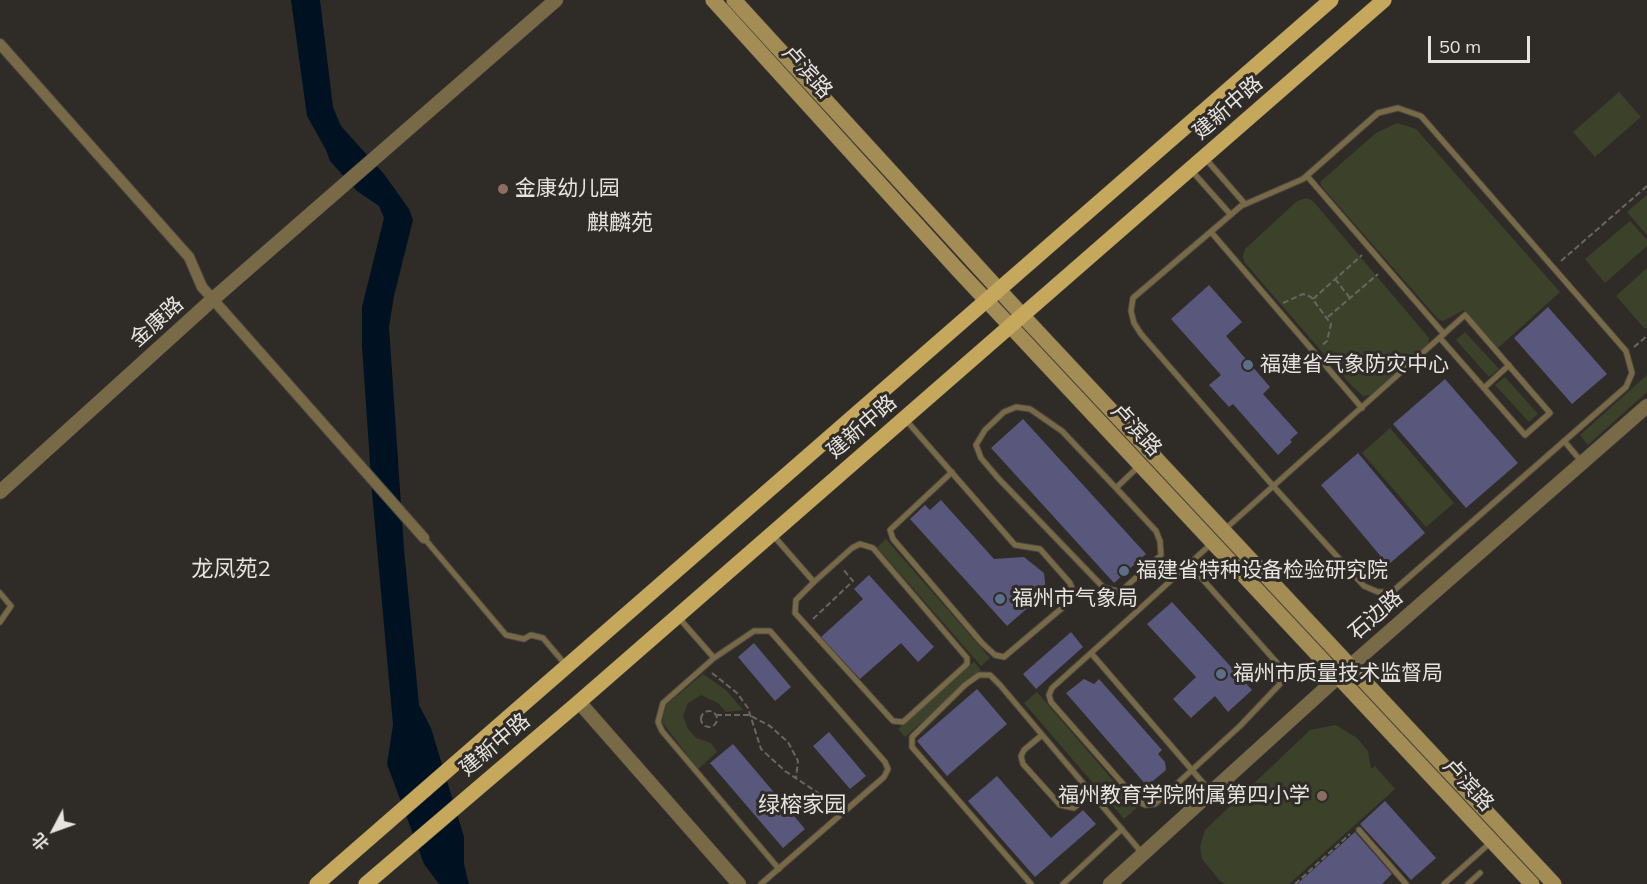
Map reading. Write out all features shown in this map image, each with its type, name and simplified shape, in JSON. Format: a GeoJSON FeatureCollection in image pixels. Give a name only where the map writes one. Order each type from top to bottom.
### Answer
{"type":"FeatureCollection","features":[{"type":"Feature","properties":{"kind":"main road","name":"卢滨路"},"geometry":{"type":"LineString","coordinates":[[713,0],[987,300],[1016,320],[1140,465],[1532,884]]}},
{"type":"Feature","properties":{"kind":"main road"},"geometry":{"type":"LineString","coordinates":[[734,0],[999,290],[1016,320],[1223,531],[1554,884]]}},
{"type":"Feature","properties":{"kind":"main road","name":"建新中路"},"geometry":{"type":"LineString","coordinates":[[316,884],[1331,0]]}},
{"type":"Feature","properties":{"kind":"main road","name":"建新中路"},"geometry":{"type":"LineString","coordinates":[[366,884],[579,702],[1384,0]]}},
{"type":"Feature","properties":{"kind":"street","name":"金康路"},"geometry":{"type":"LineString","coordinates":[[0,492],[212,300],[556,0]]}},
{"type":"Feature","properties":{"kind":"street"},"geometry":{"type":"LineString","coordinates":[[0,44],[189,257],[202,287],[212,300],[424,538]]}},
{"type":"Feature","properties":{"kind":"street","name":"石边路"},"geometry":{"type":"LineString","coordinates":[[1110,884],[1349,667],[1647,406]]}},
{"type":"Feature","properties":{"kind":"street"},"geometry":{"type":"LineString","coordinates":[[579,702],[739,884]]}},
{"type":"Feature","properties":{"kind":"lane"},"geometry":{"type":"LineString","coordinates":[[1388,109],[1409,111],[1420,116],[1627,353],[1632,373],[1626,387],[1392,592],[1378,592],[1364,586],[1274,487],[1134,323],[1133,298],[1245,204],[1307,176],[1378,113],[1388,109]]}},
{"type":"Feature","properties":{"kind":"lane"},"geometry":{"type":"LineString","coordinates":[[1204,157],[1245,204]]}},
{"type":"Feature","properties":{"kind":"lane"},"geometry":{"type":"LineString","coordinates":[[1190,169],[1231,215]]}},
{"type":"Feature","properties":{"kind":"lane"},"geometry":{"type":"LineString","coordinates":[[1223,531],[1274,487],[1442,336],[1465,315],[1550,412],[1525,435],[1484,388],[1442,336],[1386,267],[1307,176]]}},
{"type":"Feature","properties":{"kind":"lane"},"geometry":{"type":"LineString","coordinates":[[1211,232],[1362,408]]}},
{"type":"Feature","properties":{"kind":"lane"},"geometry":{"type":"LineString","coordinates":[[1484,388],[1509,365]]}},
{"type":"Feature","properties":{"kind":"lane"},"geometry":{"type":"LineString","coordinates":[[1016,407],[1030,409],[1062,431],[1116,488],[1156,531],[1160,541],[1161,555],[1120,592],[1103,587],[998,478],[981,458],[976,445],[985,430],[1004,412],[1016,407]]}},
{"type":"Feature","properties":{"kind":"lane"},"geometry":{"type":"LineString","coordinates":[[904,418],[952,472],[1015,545],[1040,549],[1070,583],[1074,594],[1068,603],[1004,657],[995,655],[982,643],[893,538],[890,530],[952,472]]}},
{"type":"Feature","properties":{"kind":"lane"},"geometry":{"type":"LineString","coordinates":[[1564,441],[1582,463]]}},
{"type":"Feature","properties":{"kind":"lane"},"geometry":{"type":"LineString","coordinates":[[1116,488],[1140,465]]}},
{"type":"Feature","properties":{"kind":"lane"},"geometry":{"type":"LineString","coordinates":[[771,533],[814,582]]}},
{"type":"Feature","properties":{"kind":"lane"},"geometry":{"type":"LineString","coordinates":[[424,538],[506,634],[524,639],[531,635],[543,638],[566,664]]}},
{"type":"Feature","properties":{"kind":"lane"},"geometry":{"type":"LineString","coordinates":[[1189,564],[1278,664],[1281,675],[1280,684],[1155,804],[1145,805],[1138,801],[1051,702],[1049,695],[1052,688],[1212,543]]}},
{"type":"Feature","properties":{"kind":"lane"},"geometry":{"type":"LineString","coordinates":[[860,544],[873,548],[967,658],[967,664],[903,722],[897,723],[795,613],[794,604],[814,582],[860,544]]}},
{"type":"Feature","properties":{"kind":"lane"},"geometry":{"type":"LineString","coordinates":[[0,593],[11,606],[0,622]]}},
{"type":"Feature","properties":{"kind":"lane"},"geometry":{"type":"LineString","coordinates":[[676,616],[714,658]]}},
{"type":"Feature","properties":{"kind":"lane"},"geometry":{"type":"LineString","coordinates":[[761,884],[779,869],[845,810],[884,777],[888,769],[878,753],[770,631],[754,631],[714,658],[663,703],[658,722],[662,731],[779,869]]}},
{"type":"Feature","properties":{"kind":"lane"},"geometry":{"type":"LineString","coordinates":[[1091,653],[1211,793]]}},
{"type":"Feature","properties":{"kind":"lane"},"geometry":{"type":"LineString","coordinates":[[1031,884],[918,758],[912,747],[912,737],[965,685],[979,675],[990,675],[1143,854]]}},
{"type":"Feature","properties":{"kind":"lane"},"geometry":{"type":"LineString","coordinates":[[1042,735],[1024,750],[1021,756],[1023,764],[1060,806],[1074,808],[1091,793]]}},
{"type":"Feature","properties":{"kind":"lane"},"geometry":{"type":"LineString","coordinates":[[1063,884],[1122,829]]}},
{"type":"Feature","properties":{"kind":"lane"},"geometry":{"type":"LineString","coordinates":[[1359,830],[1406,884]]}},
{"type":"Feature","properties":{"kind":"lane"},"geometry":{"type":"LineString","coordinates":[[1444,884],[1492,842]]}},
{"type":"Feature","properties":{"kind":"lane"},"geometry":{"type":"LineString","coordinates":[[1468,884],[1480,873]]}},
{"type":"Feature","properties":{"kind":"path"},"geometry":{"type":"LineString","coordinates":[[1553,267],[1647,186]]}},
{"type":"Feature","properties":{"kind":"path"},"geometry":{"type":"LineString","coordinates":[[1313,299],[1370,248]]}},
{"type":"Feature","properties":{"kind":"path"},"geometry":{"type":"LineString","coordinates":[[1328,317],[1386,267]]}},
{"type":"Feature","properties":{"kind":"path"},"geometry":{"type":"LineString","coordinates":[[1335,279],[1350,298]]}},
{"type":"Feature","properties":{"kind":"path"},"geometry":{"type":"LineString","coordinates":[[1277,308],[1285,301],[1303,294],[1313,299],[1331,324],[1327,341],[1314,352]]}},
{"type":"Feature","properties":{"kind":"path"},"geometry":{"type":"LineString","coordinates":[[1627,353],[1647,336]]}},
{"type":"Feature","properties":{"kind":"path"},"geometry":{"type":"LineString","coordinates":[[806,625],[853,581],[837,562]]}},
{"type":"Feature","properties":{"kind":"path"},"geometry":{"type":"LineString","coordinates":[[703,667],[737,693],[749,715],[761,749],[796,778],[845,810]]}},
{"type":"Feature","properties":{"kind":"path"},"geometry":{"type":"LineString","coordinates":[[716,715],[717,723],[713,726],[708,727],[702,723],[701,717],[707,711],[716,715],[749,715],[770,726],[788,742],[798,761],[796,778]]}},
{"type":"Feature","properties":{"kind":"path"},"geometry":{"type":"LineString","coordinates":[[1295,884],[1357,828],[1359,830]]}},
{"type":"Feature","properties":{"kind":"green space"},"geometry":{"type":"Polygon","coordinates":[[[1619,92],[1641,117],[1595,157],[1573,132],[1619,92]]]}},
{"type":"Feature","properties":{"kind":"green space"},"geometry":{"type":"Polygon","coordinates":[[[1397,123],[1416,129],[1560,292],[1498,348],[1464,310],[1443,321],[1438,319],[1320,182],[1376,133],[1397,123]]]}},
{"type":"Feature","properties":{"kind":"green space"},"geometry":{"type":"Polygon","coordinates":[[[1647,195],[1647,235],[1627,212],[1647,195]]]}},
{"type":"Feature","properties":{"kind":"green space"},"geometry":{"type":"Polygon","coordinates":[[[1306,198],[1313,201],[1429,338],[1428,345],[1370,395],[1363,396],[1350,384],[1245,263],[1243,257],[1245,249],[1297,201],[1306,198]]]}},
{"type":"Feature","properties":{"kind":"green space"},"geometry":{"type":"Polygon","coordinates":[[[1630,221],[1647,240],[1647,246],[1605,283],[1585,259],[1630,221]]]}},
{"type":"Feature","properties":{"kind":"green space"},"geometry":{"type":"Polygon","coordinates":[[[1647,268],[1647,327],[1645,329],[1616,296],[1647,268]]]}},
{"type":"Feature","properties":{"kind":"green space"},"geometry":{"type":"Polygon","coordinates":[[[1465,332],[1499,369],[1489,377],[1456,340],[1465,332]]]}},
{"type":"Feature","properties":{"kind":"green space"},"geometry":{"type":"Polygon","coordinates":[[[1647,375],[1647,392],[1588,445],[1580,435],[1647,375]]]}},
{"type":"Feature","properties":{"kind":"green space"},"geometry":{"type":"Polygon","coordinates":[[[1505,377],[1538,414],[1529,422],[1495,385],[1505,377]]]}},
{"type":"Feature","properties":{"kind":"green space"},"geometry":{"type":"Polygon","coordinates":[[[1390,428],[1454,503],[1426,527],[1362,453],[1390,428]]]}},
{"type":"Feature","properties":{"kind":"green space"},"geometry":{"type":"Polygon","coordinates":[[[886,539],[990,658],[981,666],[877,547],[886,539]]]}},
{"type":"Feature","properties":{"kind":"green space"},"geometry":{"type":"Polygon","coordinates":[[[974,662],[981,670],[905,737],[898,729],[974,662]]]}},
{"type":"Feature","properties":{"kind":"green space"},"geometry":{"type":"Polygon","coordinates":[[[703,674],[726,690],[743,710],[726,712],[718,703],[701,695],[688,703],[683,716],[688,729],[696,738],[711,743],[717,752],[698,769],[662,722],[666,705],[703,674]]]}},
{"type":"Feature","properties":{"kind":"green space"},"geometry":{"type":"Polygon","coordinates":[[[1037,692],[1137,808],[1124,819],[1024,703],[1037,692]]]}},
{"type":"Feature","properties":{"kind":"green space"},"geometry":{"type":"Polygon","coordinates":[[[1336,725],[1357,738],[1368,751],[1371,769],[1375,766],[1395,789],[1289,884],[1225,884],[1220,881],[1202,859],[1200,847],[1205,830],[1310,730],[1336,725]]]}},
{"type":"Feature","properties":{"kind":"water"},"geometry":{"type":"Polygon","coordinates":[[[291,0],[320,0],[333,107],[341,126],[384,174],[409,209],[413,220],[394,296],[389,327],[404,549],[419,705],[431,728],[464,837],[464,864],[469,884],[439,884],[424,864],[387,764],[393,725],[372,492],[362,346],[362,307],[384,218],[379,206],[357,191],[330,161],[307,116],[291,0]]]}},
{"type":"Feature","properties":{"kind":"building"},"geometry":{"type":"Polygon","coordinates":[[[1209,285],[1242,322],[1226,336],[1270,387],[1263,394],[1298,433],[1278,455],[1233,404],[1229,407],[1209,385],[1221,375],[1171,319],[1209,285]]]}},
{"type":"Feature","properties":{"kind":"building"},"geometry":{"type":"Polygon","coordinates":[[[1548,307],[1607,374],[1572,404],[1514,338],[1548,307]]]}},
{"type":"Feature","properties":{"kind":"building"},"geometry":{"type":"Polygon","coordinates":[[[1445,379],[1518,463],[1466,508],[1393,424],[1445,379]]]}},
{"type":"Feature","properties":{"kind":"building"},"geometry":{"type":"Polygon","coordinates":[[[1023,419],[1146,554],[1114,583],[991,448],[1023,419]]]}},
{"type":"Feature","properties":{"kind":"building"},"geometry":{"type":"Polygon","coordinates":[[[1358,453],[1425,533],[1388,565],[1321,485],[1358,453]]]}},
{"type":"Feature","properties":{"kind":"building"},"geometry":{"type":"Polygon","coordinates":[[[941,500],[994,559],[1024,557],[1044,573],[1046,592],[1007,626],[910,519],[925,505],[930,510],[941,500]]]}},
{"type":"Feature","properties":{"kind":"building"},"geometry":{"type":"Polygon","coordinates":[[[869,575],[934,647],[918,662],[901,643],[860,679],[821,637],[863,599],[854,589],[869,575]]]}},
{"type":"Feature","properties":{"kind":"building"},"geometry":{"type":"Polygon","coordinates":[[[1172,602],[1252,690],[1228,712],[1215,696],[1191,718],[1173,699],[1196,677],[1147,624],[1172,602]]]}},
{"type":"Feature","properties":{"kind":"building"},"geometry":{"type":"Polygon","coordinates":[[[1071,632],[1083,647],[1036,689],[1023,674],[1071,632]]]}},
{"type":"Feature","properties":{"kind":"building"},"geometry":{"type":"Polygon","coordinates":[[[754,643],[791,687],[775,701],[738,657],[754,643]]]}},
{"type":"Feature","properties":{"kind":"building"},"geometry":{"type":"Polygon","coordinates":[[[1084,679],[1094,684],[1099,679],[1162,750],[1158,754],[1165,762],[1166,770],[1147,786],[1066,693],[1084,679]]]}},
{"type":"Feature","properties":{"kind":"building"},"geometry":{"type":"Polygon","coordinates":[[[977,689],[1007,724],[947,776],[917,741],[977,689]]]}},
{"type":"Feature","properties":{"kind":"building"},"geometry":{"type":"Polygon","coordinates":[[[829,732],[866,776],[850,789],[813,746],[829,732]]]}},
{"type":"Feature","properties":{"kind":"building"},"geometry":{"type":"Polygon","coordinates":[[[733,744],[805,829],[783,848],[710,763],[733,744]]]}},
{"type":"Feature","properties":{"kind":"building"},"geometry":{"type":"Polygon","coordinates":[[[997,776],[1051,838],[1083,810],[1096,824],[1035,877],[968,801],[997,776]]]}},
{"type":"Feature","properties":{"kind":"building"},"geometry":{"type":"Polygon","coordinates":[[[1385,801],[1436,858],[1411,880],[1360,824],[1385,801]]]}},
{"type":"Feature","properties":{"kind":"building"},"geometry":{"type":"Polygon","coordinates":[[[1355,832],[1392,874],[1382,884],[1297,884],[1355,832]]]}},
{"type":"Feature","properties":{"kind":"place","name":"金康幼儿园"},"geometry":{"type":"Point","coordinates":[503,189]}},
{"type":"Feature","properties":{"kind":"place","name":"福建省气象防灾中心"},"geometry":{"type":"Point","coordinates":[1248,365]}},
{"type":"Feature","properties":{"kind":"place","name":"福建省特种设备检验研究院"},"geometry":{"type":"Point","coordinates":[1124,571]}},
{"type":"Feature","properties":{"kind":"place","name":"福州市气象局"},"geometry":{"type":"Point","coordinates":[1000,599]}},
{"type":"Feature","properties":{"kind":"place","name":"福州市质量技术监督局"},"geometry":{"type":"Point","coordinates":[1221,674]}},
{"type":"Feature","properties":{"kind":"place","name":"福州教育学院附属第四小学"},"geometry":{"type":"Point","coordinates":[1322,796]}},
{"type":"Feature","properties":{"kind":"district","name":"麒麟苑"},"geometry":{"type":"Point","coordinates":[620,223]}},
{"type":"Feature","properties":{"kind":"district","name":"龙凤苑2"},"geometry":{"type":"Point","coordinates":[231,569]}},
{"type":"Feature","properties":{"kind":"district","name":"绿榕家园"},"geometry":{"type":"Point","coordinates":[802,805]}}]}
